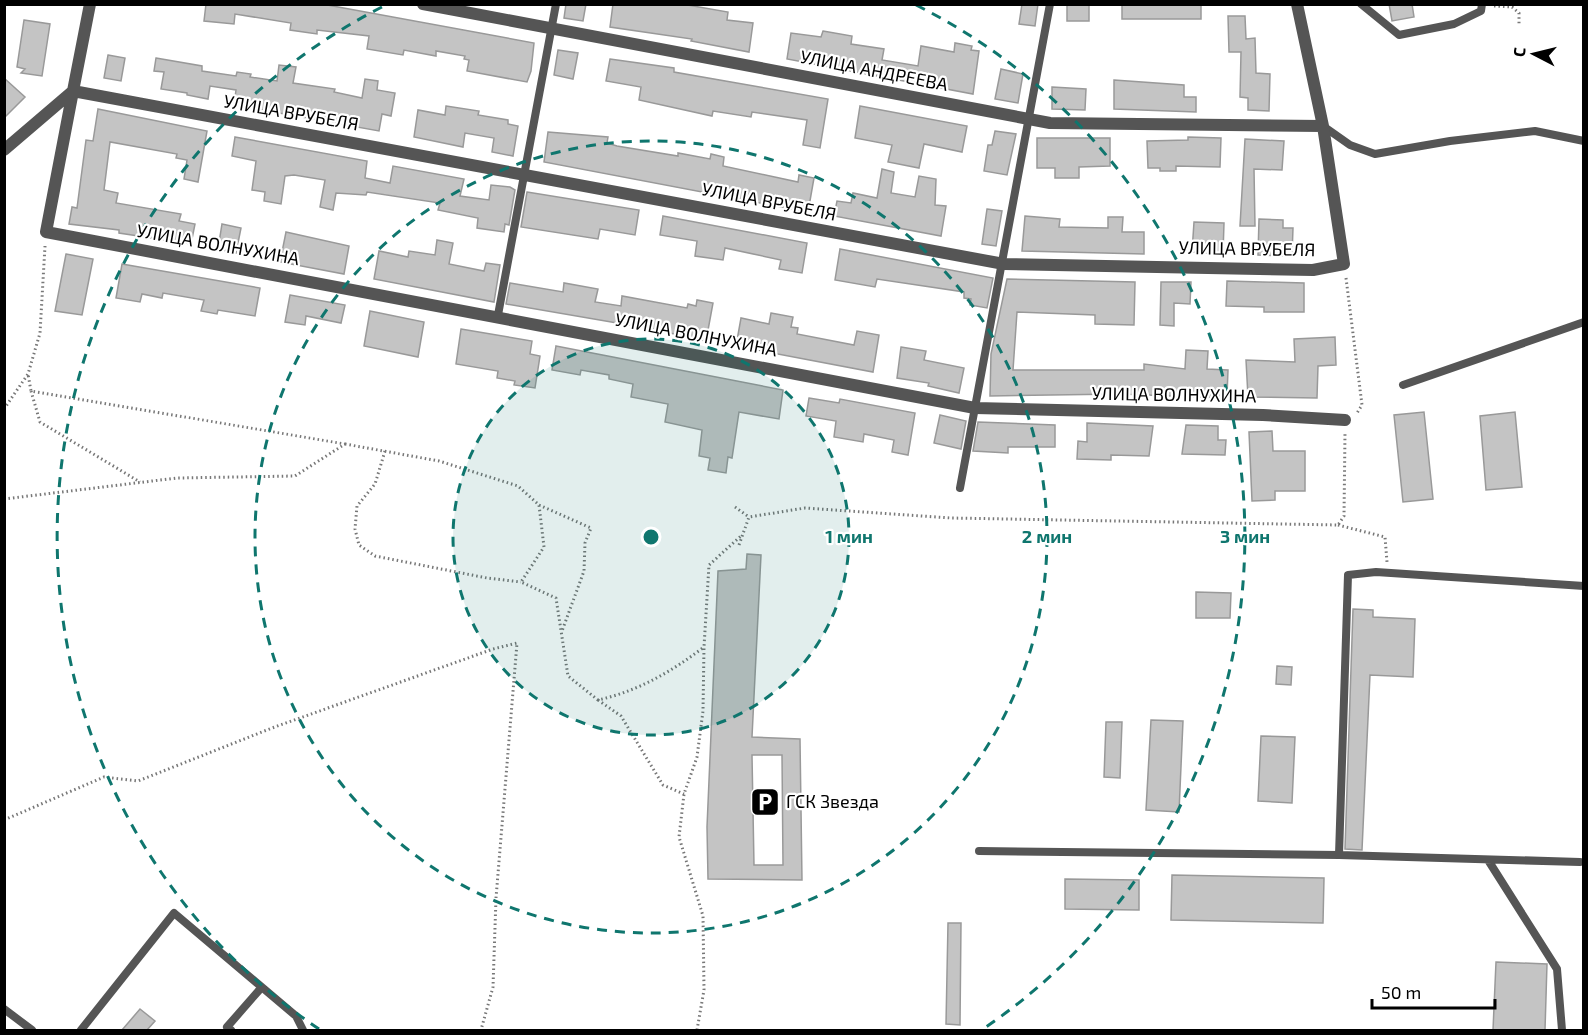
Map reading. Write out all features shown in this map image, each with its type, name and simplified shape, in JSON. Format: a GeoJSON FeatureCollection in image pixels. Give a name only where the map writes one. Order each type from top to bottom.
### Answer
{"type":"FeatureCollection","features":[{"type":"Feature","properties":{"kind":"street"},"geometry":{"type":"LineString","coordinates":[[46,232],[90,4]]}},
{"type":"Feature","properties":{"kind":"street","name":"УЛИЦА АНДРЕЕВА"},"geometry":{"type":"LineString","coordinates":[[423,4],[1050,123],[1323,126]]}},
{"type":"Feature","properties":{"kind":"street","name":"УЛИЦА ВРУБЕЛЯ"},"geometry":{"type":"LineString","coordinates":[[73,91],[1004,264],[1313,270],[1344,264],[1323,126],[1297,4]]}},
{"type":"Feature","properties":{"kind":"street"},"geometry":{"type":"LineString","coordinates":[[4,150],[73,91]]}},
{"type":"Feature","properties":{"kind":"street","name":"УЛИЦА ВОЛНУХИНА"},"geometry":{"type":"LineString","coordinates":[[46,232],[498,315],[975,408],[1263,415],[1345,420]]}},
{"type":"Feature","properties":{"kind":"lane"},"geometry":{"type":"LineString","coordinates":[[498,315],[556,4]]}},
{"type":"Feature","properties":{"kind":"lane"},"geometry":{"type":"LineString","coordinates":[[960,488],[1004,264],[1050,4]]}},
{"type":"Feature","properties":{"kind":"lane"},"geometry":{"type":"LineString","coordinates":[[1361,4],[1400,35],[1454,24],[1481,11],[1484,4]]}},
{"type":"Feature","properties":{"kind":"lane"},"geometry":{"type":"LineString","coordinates":[[1323,126],[1350,145],[1375,154],[1450,141],[1535,131],[1584,141]]}},
{"type":"Feature","properties":{"kind":"lane"},"geometry":{"type":"LineString","coordinates":[[1402,385],[1584,322]]}},
{"type":"Feature","properties":{"kind":"lane"},"geometry":{"type":"LineString","coordinates":[[1339,855],[1348,575],[1387,573],[1584,586]]}},
{"type":"Feature","properties":{"kind":"lane"},"geometry":{"type":"LineString","coordinates":[[979,851],[1339,855],[1580,862]]}},
{"type":"Feature","properties":{"kind":"lane"},"geometry":{"type":"LineString","coordinates":[[1488,860],[1557,969],[1562,1030]]}},
{"type":"Feature","properties":{"kind":"lane"},"geometry":{"type":"LineString","coordinates":[[81,1030],[174,913],[296,1016],[303,1030]]}},
{"type":"Feature","properties":{"kind":"lane"},"geometry":{"type":"LineString","coordinates":[[231,1030],[227,1027],[261,988]]}},
{"type":"Feature","properties":{"kind":"lane"},"geometry":{"type":"LineString","coordinates":[[4,1009],[32,1030]]}},
{"type":"Feature","properties":{"kind":"path"},"geometry":{"type":"LineString","coordinates":[[1484,4],[1512,7],[1519,13],[1519,26]]}},
{"type":"Feature","properties":{"kind":"path"},"geometry":{"type":"LineString","coordinates":[[4,409],[28,374],[40,333],[46,232]]}},
{"type":"Feature","properties":{"kind":"path"},"geometry":{"type":"LineString","coordinates":[[1338,525],[1344,516],[1345,420],[1356,416],[1362,405],[1344,264]]}},
{"type":"Feature","properties":{"kind":"path"},"geometry":{"type":"LineString","coordinates":[[28,374],[40,422],[141,482]]}},
{"type":"Feature","properties":{"kind":"path"},"geometry":{"type":"LineString","coordinates":[[32,391],[439,461],[518,486],[539,505],[591,528],[585,543],[584,571],[561,633]]}},
{"type":"Feature","properties":{"kind":"path"},"geometry":{"type":"LineString","coordinates":[[4,499],[177,478],[295,476],[345,444]]}},
{"type":"Feature","properties":{"kind":"path"},"geometry":{"type":"LineString","coordinates":[[385,451],[375,484],[357,506],[355,529],[358,545],[375,556],[403,559],[487,578],[521,582],[556,598],[568,676],[621,716],[663,785],[684,794]]}},
{"type":"Feature","properties":{"kind":"path"},"geometry":{"type":"LineString","coordinates":[[521,582],[544,547],[539,505]]}},
{"type":"Feature","properties":{"kind":"path"},"geometry":{"type":"LineString","coordinates":[[735,507],[749,517],[805,508],[951,518],[1338,525],[1386,537],[1387,573]]}},
{"type":"Feature","properties":{"kind":"path"},"geometry":{"type":"LineString","coordinates":[[739,545],[749,517]]}},
{"type":"Feature","properties":{"kind":"path"},"geometry":{"type":"LineString","coordinates":[[697,1030],[704,990],[703,916],[679,837],[684,794],[697,757],[702,723],[709,565],[743,535]]}},
{"type":"Feature","properties":{"kind":"path"},"geometry":{"type":"LineString","coordinates":[[4,820],[104,777],[138,781],[272,728],[493,648],[517,643],[496,898],[493,987],[481,1030]]}},
{"type":"Feature","properties":{"kind":"path"},"geometry":{"type":"LineString","coordinates":[[598,700],[627,694],[676,668],[704,647]]}},
{"type":"Feature","properties":{"kind":"building"},"geometry":{"type":"Polygon","coordinates":[[[206,4],[322,4],[534,43],[531,71],[527,82],[467,71],[469,60],[464,59],[465,56],[436,51],[436,56],[404,50],[403,55],[367,49],[369,36],[317,30],[317,34],[290,30],[291,23],[235,14],[234,24],[204,21],[206,4]]]}},
{"type":"Feature","properties":{"kind":"building"},"geometry":{"type":"Polygon","coordinates":[[[566,4],[586,4],[583,21],[564,18],[566,4]]]}},
{"type":"Feature","properties":{"kind":"building"},"geometry":{"type":"Polygon","coordinates":[[[613,4],[682,4],[728,12],[727,20],[753,23],[749,52],[691,41],[692,39],[610,27],[613,4]]]}},
{"type":"Feature","properties":{"kind":"building"},"geometry":{"type":"Polygon","coordinates":[[[1022,4],[1038,4],[1035,26],[1019,24],[1022,4]]]}},
{"type":"Feature","properties":{"kind":"building"},"geometry":{"type":"Polygon","coordinates":[[[1067,4],[1089,4],[1089,21],[1067,21],[1067,4]]]}},
{"type":"Feature","properties":{"kind":"building"},"geometry":{"type":"Polygon","coordinates":[[[1122,4],[1201,4],[1201,19],[1122,19],[1122,4]]]}},
{"type":"Feature","properties":{"kind":"building"},"geometry":{"type":"Polygon","coordinates":[[[1389,4],[1412,4],[1414,17],[1392,21],[1389,4]]]}},
{"type":"Feature","properties":{"kind":"building"},"geometry":{"type":"Polygon","coordinates":[[[1228,16],[1245,16],[1246,39],[1255,38],[1256,73],[1270,74],[1269,111],[1248,110],[1248,98],[1240,97],[1241,52],[1229,52],[1228,16]]]}},
{"type":"Feature","properties":{"kind":"building"},"geometry":{"type":"Polygon","coordinates":[[[24,20],[50,24],[42,76],[21,73],[25,69],[17,67],[24,20]]]}},
{"type":"Feature","properties":{"kind":"building"},"geometry":{"type":"Polygon","coordinates":[[[823,31],[852,36],[851,44],[884,49],[882,60],[918,66],[921,46],[954,52],[955,43],[972,46],[971,50],[979,51],[973,94],[787,59],[791,33],[821,37],[823,31]]]}},
{"type":"Feature","properties":{"kind":"building"},"geometry":{"type":"Polygon","coordinates":[[[558,50],[578,53],[573,79],[554,75],[558,50]]]}},
{"type":"Feature","properties":{"kind":"building"},"geometry":{"type":"Polygon","coordinates":[[[108,55],[125,58],[121,81],[104,78],[108,55]]]}},
{"type":"Feature","properties":{"kind":"building"},"geometry":{"type":"Polygon","coordinates":[[[156,58],[202,66],[202,71],[236,76],[237,72],[251,74],[250,77],[277,81],[279,65],[296,67],[293,83],[335,89],[334,92],[362,98],[365,79],[378,81],[377,90],[395,93],[391,116],[382,114],[379,131],[234,105],[236,90],[210,86],[208,99],[161,89],[164,72],[154,71],[156,58]]]}},
{"type":"Feature","properties":{"kind":"building"},"geometry":{"type":"Polygon","coordinates":[[[610,59],[674,68],[674,72],[828,99],[820,148],[803,145],[807,120],[752,112],[751,117],[713,111],[712,116],[639,100],[641,87],[606,81],[610,59]]]}},
{"type":"Feature","properties":{"kind":"building"},"geometry":{"type":"Polygon","coordinates":[[[1001,69],[1023,74],[1018,103],[995,99],[1001,69]]]}},
{"type":"Feature","properties":{"kind":"building"},"geometry":{"type":"Polygon","coordinates":[[[4,78],[25,97],[4,118],[4,78]]]}},
{"type":"Feature","properties":{"kind":"building"},"geometry":{"type":"Polygon","coordinates":[[[1114,80],[1184,85],[1184,97],[1196,97],[1196,112],[1114,109],[1114,80]]]}},
{"type":"Feature","properties":{"kind":"building"},"geometry":{"type":"Polygon","coordinates":[[[1052,87],[1086,89],[1085,110],[1052,109],[1052,87]]]}},
{"type":"Feature","properties":{"kind":"building"},"geometry":{"type":"Polygon","coordinates":[[[446,106],[479,111],[478,115],[508,120],[508,124],[518,126],[513,156],[492,152],[494,138],[465,133],[463,147],[414,137],[418,110],[445,115],[446,106]]]}},
{"type":"Feature","properties":{"kind":"building"},"geometry":{"type":"Polygon","coordinates":[[[860,106],[967,126],[962,152],[924,144],[919,168],[888,162],[892,145],[855,138],[860,106]]]}},
{"type":"Feature","properties":{"kind":"building"},"geometry":{"type":"Polygon","coordinates":[[[98,109],[207,131],[198,182],[184,179],[187,160],[176,158],[177,154],[110,142],[104,190],[118,193],[116,203],[181,214],[179,221],[195,224],[191,244],[119,233],[119,230],[69,224],[72,207],[77,208],[86,140],[93,141],[98,109]]]}},
{"type":"Feature","properties":{"kind":"building"},"geometry":{"type":"Polygon","coordinates":[[[995,131],[1016,134],[1007,175],[984,171],[988,145],[992,145],[995,131]]]}},
{"type":"Feature","properties":{"kind":"building"},"geometry":{"type":"Polygon","coordinates":[[[548,132],[608,137],[607,143],[617,146],[678,156],[678,153],[710,159],[711,154],[724,157],[723,166],[798,182],[799,175],[814,178],[808,212],[544,162],[548,132]]]}},
{"type":"Feature","properties":{"kind":"building"},"geometry":{"type":"Polygon","coordinates":[[[235,137],[367,161],[365,178],[390,183],[393,166],[464,179],[460,196],[489,200],[491,185],[510,187],[515,190],[509,225],[505,224],[504,232],[477,228],[478,218],[438,210],[440,203],[367,192],[366,195],[336,193],[333,210],[320,207],[325,180],[294,175],[285,176],[281,204],[264,201],[265,192],[252,190],[256,161],[232,156],[235,137]]]}},
{"type":"Feature","properties":{"kind":"building"},"geometry":{"type":"Polygon","coordinates":[[[1188,137],[1221,138],[1220,167],[1176,166],[1176,171],[1148,168],[1147,141],[1188,140],[1188,137]]]}},
{"type":"Feature","properties":{"kind":"building"},"geometry":{"type":"Polygon","coordinates":[[[1037,138],[1110,138],[1110,166],[1079,167],[1079,178],[1055,178],[1055,168],[1037,168],[1037,138]]]}},
{"type":"Feature","properties":{"kind":"building"},"geometry":{"type":"Polygon","coordinates":[[[1245,139],[1284,141],[1282,170],[1254,169],[1255,226],[1240,226],[1245,139]]]}},
{"type":"Feature","properties":{"kind":"building"},"geometry":{"type":"Polygon","coordinates":[[[882,169],[894,172],[891,193],[915,197],[919,176],[936,179],[935,205],[946,206],[941,236],[834,216],[837,201],[851,203],[853,193],[877,198],[882,169]]]}},
{"type":"Feature","properties":{"kind":"building"},"geometry":{"type":"Polygon","coordinates":[[[527,192],[639,210],[635,235],[600,229],[598,239],[521,227],[527,192]]]}},
{"type":"Feature","properties":{"kind":"building"},"geometry":{"type":"Polygon","coordinates":[[[987,209],[1002,211],[996,246],[982,244],[987,209]]]}},
{"type":"Feature","properties":{"kind":"building"},"geometry":{"type":"Polygon","coordinates":[[[663,216],[807,243],[802,273],[779,269],[781,260],[725,248],[723,260],[695,256],[697,241],[660,235],[663,216]]]}},
{"type":"Feature","properties":{"kind":"building"},"geometry":{"type":"Polygon","coordinates":[[[1025,216],[1060,219],[1059,227],[1108,228],[1108,217],[1123,217],[1122,232],[1144,232],[1144,254],[1022,251],[1025,216]]]}},
{"type":"Feature","properties":{"kind":"building"},"geometry":{"type":"Polygon","coordinates":[[[1259,219],[1283,220],[1283,228],[1293,228],[1292,256],[1258,255],[1259,219]]]}},
{"type":"Feature","properties":{"kind":"building"},"geometry":{"type":"Polygon","coordinates":[[[1194,222],[1224,223],[1223,254],[1192,252],[1194,222]]]}},
{"type":"Feature","properties":{"kind":"building"},"geometry":{"type":"Polygon","coordinates":[[[222,224],[241,228],[236,253],[218,249],[222,224]]]}},
{"type":"Feature","properties":{"kind":"building"},"geometry":{"type":"Polygon","coordinates":[[[286,232],[349,246],[344,274],[280,262],[286,232]]]}},
{"type":"Feature","properties":{"kind":"building"},"geometry":{"type":"Polygon","coordinates":[[[437,240],[453,243],[449,264],[484,271],[486,263],[500,265],[494,302],[374,279],[379,251],[408,257],[409,251],[435,255],[437,240]]]}},
{"type":"Feature","properties":{"kind":"building"},"geometry":{"type":"Polygon","coordinates":[[[840,249],[993,278],[987,308],[970,305],[971,299],[964,298],[964,292],[877,279],[875,287],[835,280],[840,249]]]}},
{"type":"Feature","properties":{"kind":"building"},"geometry":{"type":"Polygon","coordinates":[[[66,254],[93,259],[82,315],[55,311],[66,254]]]}},
{"type":"Feature","properties":{"kind":"building"},"geometry":{"type":"Polygon","coordinates":[[[122,264],[260,288],[255,316],[218,310],[217,314],[201,311],[204,300],[163,293],[162,298],[142,294],[140,302],[116,298],[122,264]]]}},
{"type":"Feature","properties":{"kind":"building"},"geometry":{"type":"Polygon","coordinates":[[[1007,279],[1135,282],[1134,325],[1095,324],[1095,315],[1017,312],[1013,370],[1144,370],[1144,364],[1185,369],[1186,350],[1208,351],[1207,369],[1228,370],[1227,396],[1223,395],[1223,398],[1120,394],[990,396],[991,354],[1007,279]]]}},
{"type":"Feature","properties":{"kind":"building"},"geometry":{"type":"Polygon","coordinates":[[[1227,281],[1304,283],[1304,312],[1264,312],[1264,307],[1226,306],[1227,281]]]}},
{"type":"Feature","properties":{"kind":"building"},"geometry":{"type":"Polygon","coordinates":[[[1161,282],[1191,282],[1190,304],[1174,303],[1174,326],[1160,325],[1161,282]]]}},
{"type":"Feature","properties":{"kind":"building"},"geometry":{"type":"Polygon","coordinates":[[[510,283],[563,292],[564,283],[598,289],[595,302],[621,306],[622,296],[687,308],[688,304],[696,306],[697,300],[713,303],[706,341],[652,329],[506,304],[510,283]]]}},
{"type":"Feature","properties":{"kind":"building"},"geometry":{"type":"Polygon","coordinates":[[[290,295],[345,305],[341,323],[306,316],[305,325],[285,322],[290,295]]]}},
{"type":"Feature","properties":{"kind":"building"},"geometry":{"type":"Polygon","coordinates":[[[370,311],[424,322],[418,357],[364,346],[370,311]]]}},
{"type":"Feature","properties":{"kind":"building"},"geometry":{"type":"Polygon","coordinates":[[[771,313],[793,317],[791,327],[798,328],[797,334],[854,345],[857,331],[879,335],[873,372],[736,346],[741,318],[769,324],[771,313]]]}},
{"type":"Feature","properties":{"kind":"building"},"geometry":{"type":"Polygon","coordinates":[[[461,329],[532,341],[530,354],[540,356],[535,388],[514,385],[515,381],[497,378],[498,371],[456,364],[461,329]]]}},
{"type":"Feature","properties":{"kind":"building"},"geometry":{"type":"Polygon","coordinates":[[[1335,337],[1336,365],[1318,366],[1317,398],[1248,397],[1246,360],[1295,362],[1294,339],[1335,337]]]}},
{"type":"Feature","properties":{"kind":"building"},"geometry":{"type":"Polygon","coordinates":[[[556,346],[783,390],[779,419],[739,412],[732,458],[728,457],[726,473],[708,470],[710,458],[699,456],[702,430],[665,422],[668,404],[631,397],[633,384],[609,379],[609,375],[581,370],[580,375],[552,370],[556,346]]]}},
{"type":"Feature","properties":{"kind":"building"},"geometry":{"type":"Polygon","coordinates":[[[901,347],[926,351],[924,360],[964,368],[959,393],[928,386],[929,383],[897,378],[901,347]]]}},
{"type":"Feature","properties":{"kind":"building"},"geometry":{"type":"Polygon","coordinates":[[[809,398],[839,403],[840,399],[915,413],[908,455],[892,452],[894,440],[864,434],[863,442],[834,437],[836,421],[806,416],[809,398]]]}},
{"type":"Feature","properties":{"kind":"building"},"geometry":{"type":"Polygon","coordinates":[[[1424,412],[1433,499],[1403,502],[1394,415],[1424,412]]]}},
{"type":"Feature","properties":{"kind":"building"},"geometry":{"type":"Polygon","coordinates":[[[1515,412],[1522,487],[1486,490],[1480,416],[1515,412]]]}},
{"type":"Feature","properties":{"kind":"building"},"geometry":{"type":"Polygon","coordinates":[[[940,415],[966,421],[961,449],[934,443],[940,415]]]}},
{"type":"Feature","properties":{"kind":"building"},"geometry":{"type":"Polygon","coordinates":[[[978,422],[1055,425],[1055,447],[1008,447],[1008,453],[973,451],[978,422]]]}},
{"type":"Feature","properties":{"kind":"building"},"geometry":{"type":"Polygon","coordinates":[[[1087,423],[1153,426],[1149,456],[1111,455],[1111,460],[1077,459],[1078,441],[1087,442],[1087,423]]]}},
{"type":"Feature","properties":{"kind":"building"},"geometry":{"type":"Polygon","coordinates":[[[1186,425],[1218,426],[1218,440],[1226,440],[1225,455],[1182,454],[1186,425]]]}},
{"type":"Feature","properties":{"kind":"building"},"geometry":{"type":"Polygon","coordinates":[[[1272,431],[1273,451],[1305,451],[1305,491],[1275,491],[1275,500],[1252,501],[1249,432],[1272,431]]]}},
{"type":"Feature","properties":{"kind":"building"},"geometry":{"type":"Polygon","coordinates":[[[747,554],[761,555],[752,737],[800,739],[802,880],[708,879],[707,827],[718,571],[746,569],[747,554]],[[752,755],[754,865],[783,865],[782,755],[752,755]]]}},
{"type":"Feature","properties":{"kind":"building"},"geometry":{"type":"Polygon","coordinates":[[[1196,592],[1231,593],[1230,618],[1196,618],[1196,592]]]}},
{"type":"Feature","properties":{"kind":"building"},"geometry":{"type":"Polygon","coordinates":[[[1353,609],[1373,610],[1373,617],[1415,619],[1413,677],[1370,675],[1362,850],[1345,849],[1353,609]]]}},
{"type":"Feature","properties":{"kind":"building"},"geometry":{"type":"Polygon","coordinates":[[[1277,666],[1292,667],[1291,685],[1276,684],[1277,666]]]}},
{"type":"Feature","properties":{"kind":"building"},"geometry":{"type":"Polygon","coordinates":[[[1151,720],[1183,721],[1179,812],[1146,810],[1151,720]]]}},
{"type":"Feature","properties":{"kind":"building"},"geometry":{"type":"Polygon","coordinates":[[[1106,722],[1122,722],[1120,778],[1104,777],[1106,722]]]}},
{"type":"Feature","properties":{"kind":"building"},"geometry":{"type":"Polygon","coordinates":[[[1261,736],[1295,737],[1292,803],[1258,801],[1261,736]]]}},
{"type":"Feature","properties":{"kind":"building"},"geometry":{"type":"Polygon","coordinates":[[[1172,875],[1324,878],[1323,923],[1171,920],[1172,875]]]}},
{"type":"Feature","properties":{"kind":"building"},"geometry":{"type":"Polygon","coordinates":[[[1065,879],[1139,880],[1139,910],[1065,909],[1065,879]]]}},
{"type":"Feature","properties":{"kind":"building"},"geometry":{"type":"Polygon","coordinates":[[[948,923],[961,923],[960,1025],[946,1024],[948,923]]]}},
{"type":"Feature","properties":{"kind":"building"},"geometry":{"type":"Polygon","coordinates":[[[1496,962],[1547,964],[1545,1030],[1493,1030],[1496,962]]]}},
{"type":"Feature","properties":{"kind":"building"},"geometry":{"type":"Polygon","coordinates":[[[140,1009],[155,1021],[147,1030],[122,1030],[140,1009]]]}},
{"type":"Feature","properties":{"kind":"place","name":"ГСК Звезда"},"geometry":{"type":"Point","coordinates":[765,802]}}]}
